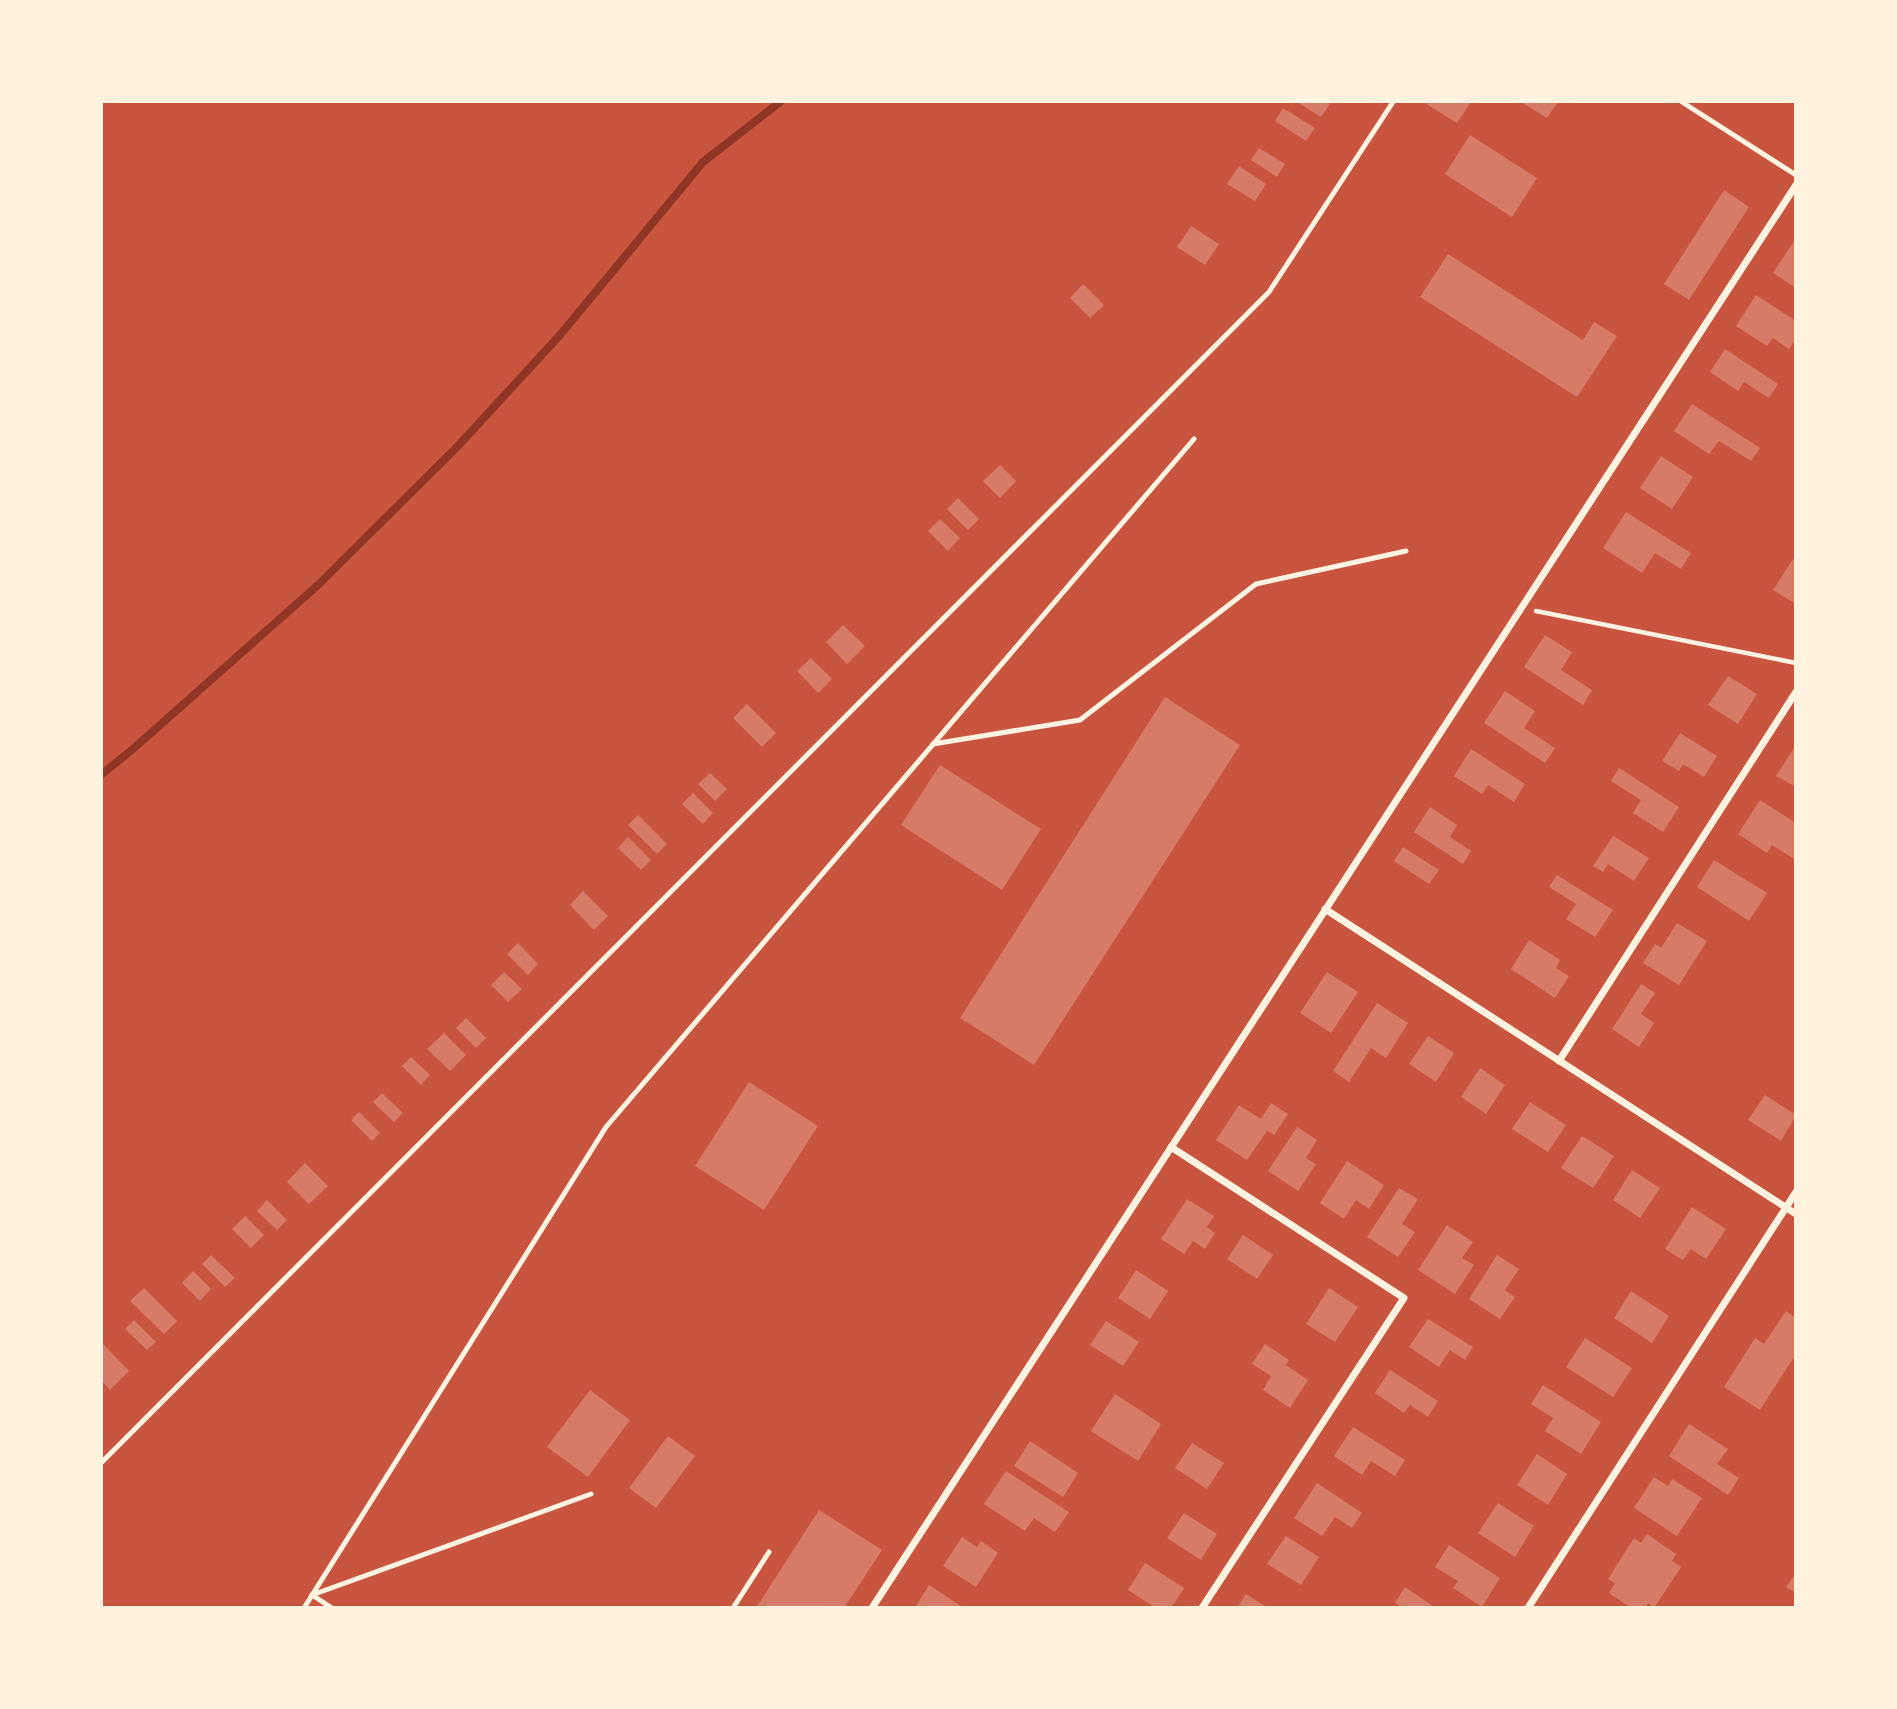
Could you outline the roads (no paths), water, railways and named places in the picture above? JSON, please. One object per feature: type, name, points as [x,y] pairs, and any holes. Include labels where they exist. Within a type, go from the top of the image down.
[{"type":"street","points":[[872,1608],[1796,185]]},
{"type":"street","points":[[1559,1061],[1796,692]]},
{"type":"street","points":[[1325,909],[1796,1214]]},
{"type":"street","points":[[1171,1147],[1404,1298],[1202,1608]]},
{"type":"street","points":[[1528,1608],[1796,1192]]},
{"type":"lane","points":[[102,1462],[1269,292],[1394,102]]},
{"type":"lane","points":[[1682,102],[1796,175]]},
{"type":"lane","points":[[304,1608],[606,1127],[1194,439]]},
{"type":"lane","points":[[933,744],[1080,720],[1256,584],[1406,551]]},
{"type":"lane","points":[[312,1595],[591,1494]]},
{"type":"lane","points":[[733,1608],[769,1552]]},
{"type":"lane","points":[[312,1595],[332,1608]]},
{"type":"waterway","points":[[102,774],[318,585],[458,446],[560,335],[703,162],[780,102]]}]
